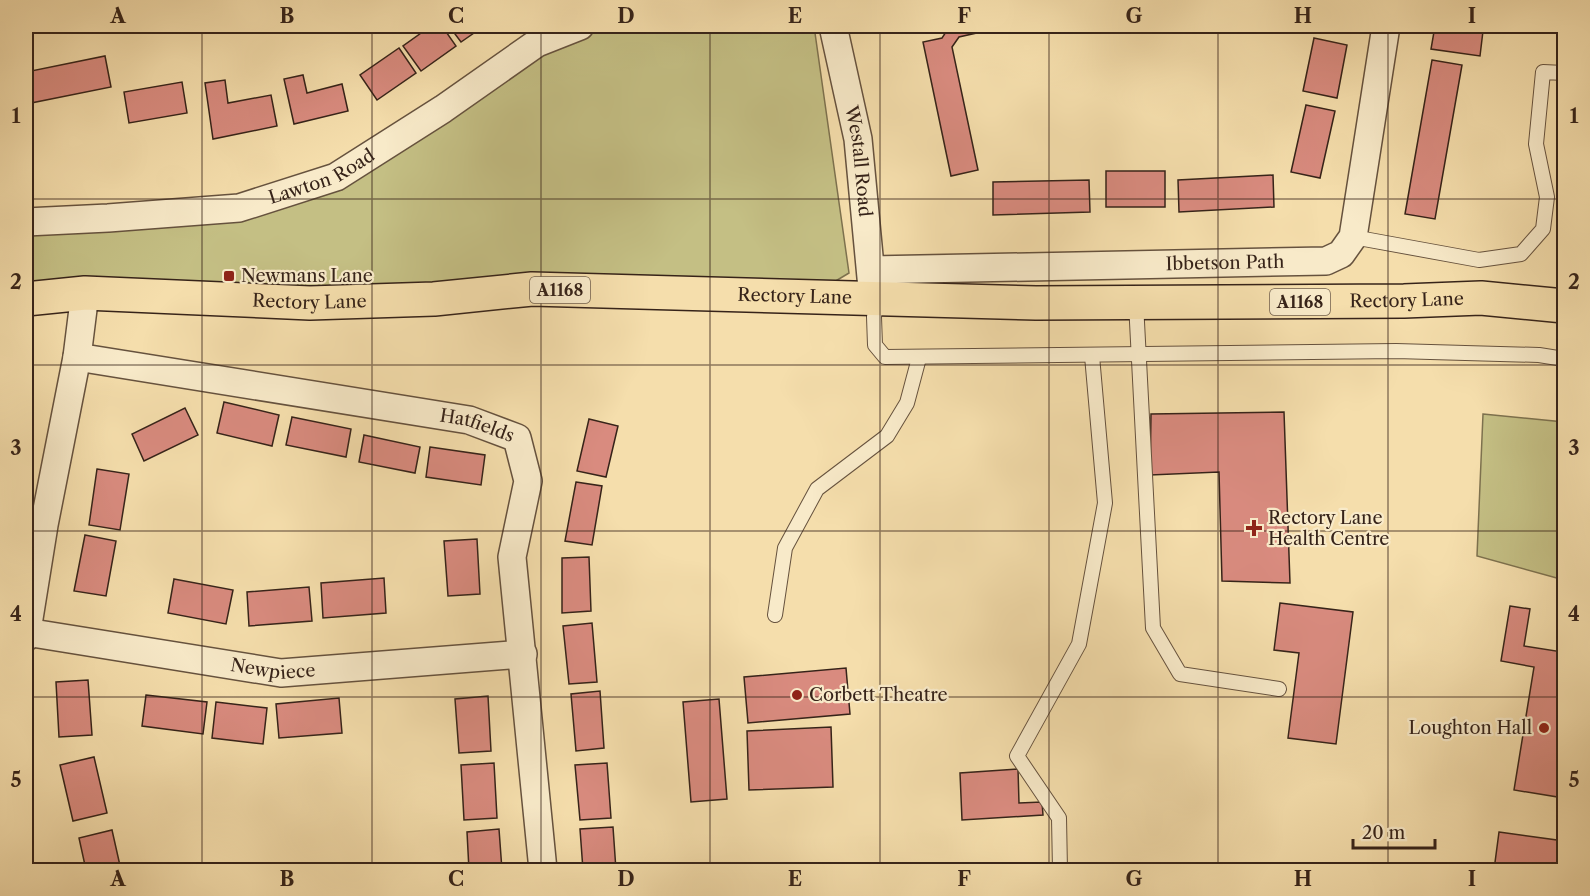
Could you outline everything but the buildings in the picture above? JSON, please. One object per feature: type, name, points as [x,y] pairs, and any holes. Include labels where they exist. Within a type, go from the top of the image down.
[{"type":"main road","name":"Rectory Lane","points":[[26,299],[86,293],[310,303],[434,299],[532,289],[874,289],[1036,303],[1404,302],[1481,298],[1564,306]]},
{"type":"street","name":"Lawton Road","points":[[26,222],[239,208],[336,177],[443,109],[537,43],[580,26]]},
{"type":"street","name":"Westall Road","points":[[833,26],[858,139],[874,289]]},
{"type":"street","points":[[1353,237],[1386,26]]},
{"type":"street","name":"Ibbetson Path","points":[[874,289],[1326,261],[1341,254],[1353,237]]},
{"type":"street","points":[[26,635],[44,525],[77,357],[86,293]]},
{"type":"street","name":"Hatfields","points":[[77,357],[469,420],[517,438],[528,481],[512,557],[543,870]]},
{"type":"street","name":"Newpiece","points":[[26,635],[282,674],[523,654]]},
{"type":"lane","points":[[1353,237],[1479,260],[1521,254],[1543,229],[1547,197],[1536,144],[1543,72],[1564,74]]},
{"type":"lane","points":[[874,289],[875,345],[885,357],[1396,351],[1539,355],[1564,359]]},
{"type":"lane","points":[[1136,303],[1153,628],[1180,674],[1279,689]]},
{"type":"lane","points":[[1060,870],[1059,818],[1017,756],[1079,644],[1105,503],[1092,356]]},
{"type":"lane","points":[[776,615],[784,548],[817,489],[887,436],[908,403],[919,358]]},
{"type":"shaded area","points":[[580,26],[814,26],[849,273],[819,291],[26,289],[26,222],[108,218],[336,177]]},
{"type":"shaded area","points":[[1483,414],[1564,422],[1564,580],[1477,556]]},
{"type":"place","name":"Newmans Lane","points":[[229,276]]},
{"type":"place","name":"Rectory Lane Health Centre","points":[[1254,528]]},
{"type":"place","name":"Corbett Theatre","points":[[797,695]]},
{"type":"place","name":"Loughton Hall","points":[[1544,728]]}]
